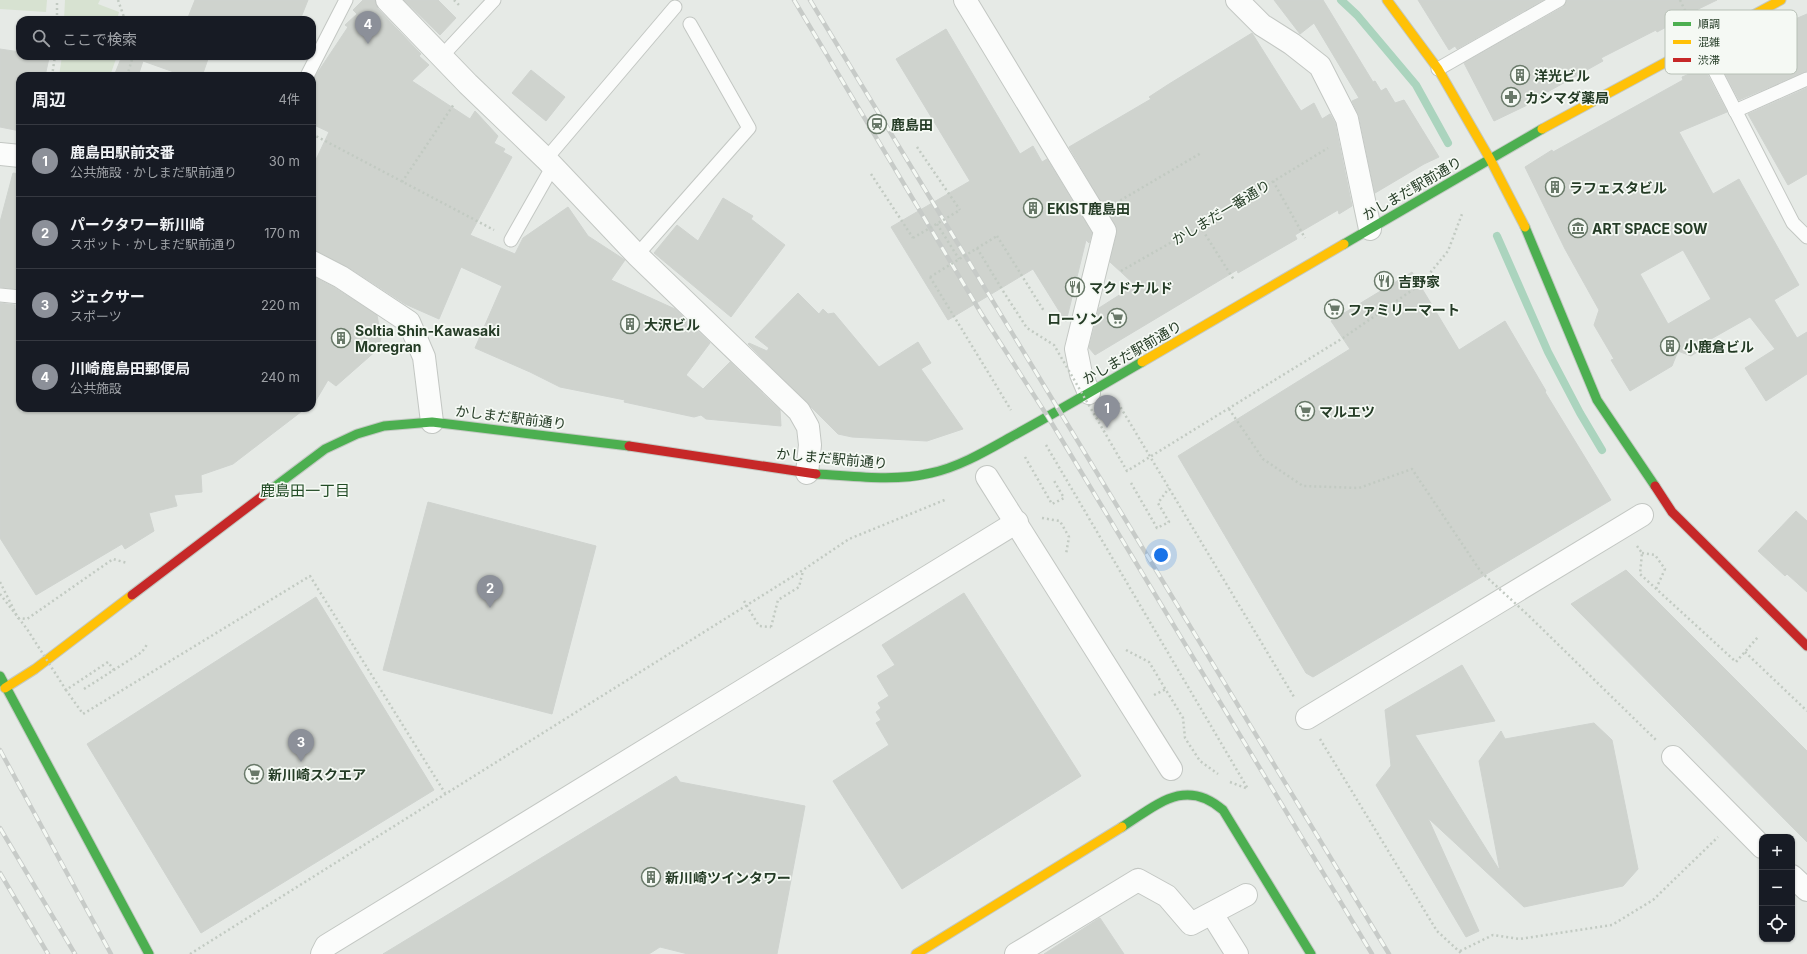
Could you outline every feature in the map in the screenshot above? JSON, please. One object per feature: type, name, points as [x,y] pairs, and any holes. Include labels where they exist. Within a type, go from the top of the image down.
[{"type":"street","points":[[387,0],[441,57],[549,163],[637,255],[799,411],[808,427],[810,445],[807,473]]},
{"type":"street","points":[[965,0],[1105,230],[1076,349],[1081,374],[1089,394]]},
{"type":"street","points":[[1237,0],[1262,25],[1292,44],[1320,66],[1347,119],[1370,229]]},
{"type":"street","points":[[1386,0],[1438,69],[1490,159],[1532,240],[1597,400],[1672,512],[1807,646]]},
{"type":"street","name":"かしまだ駅前通り","points":[[1762,10],[1781,0]]},
{"type":"street","name":"かしまだ駅前通り","points":[[5,688],[35,669],[325,449],[357,434],[384,426],[432,422],[659,450],[807,473],[879,478],[908,477],[932,473],[978,455],[1089,394],[1490,159],[1665,62]]},
{"type":"street","points":[[0,154],[16,156]]},
{"type":"street","points":[[316,264],[341,277],[409,322],[424,357],[432,422]]},
{"type":"street","points":[[987,477],[1017,522],[1171,769]]},
{"type":"street","points":[[1307,718],[1633,520]]},
{"type":"street","points":[[322,954],[326,946],[1017,522]]},
{"type":"street","points":[[0,676],[5,688],[149,954]]},
{"type":"street","points":[[1673,757],[1734,821],[1759,844]]},
{"type":"street","points":[[916,954],[1169,798],[1194,794],[1210,798],[1223,810],[1311,954]]},
{"type":"street","points":[[1795,879],[1807,890]]},
{"type":"street","points":[[1016,954],[1138,880],[1167,896],[1191,924],[1246,895]]},
{"type":"street","points":[[1212,914],[1237,954]]},
{"type":"lane","points":[[316,58],[346,0]]},
{"type":"lane","points":[[441,57],[494,0]]},
{"type":"lane","points":[[1438,69],[1559,0]]},
{"type":"lane","points":[[512,240],[549,163],[675,7]]},
{"type":"lane","points":[[637,255],[749,128],[690,24]]},
{"type":"lane","points":[[309,72],[315,60]]},
{"type":"lane","points":[[1716,74],[1794,223],[1807,237]]},
{"type":"lane","points":[[1735,111],[1807,78]]},
{"type":"lane","points":[[0,295],[16,297]]},
{"type":"path","points":[[57,0],[57,16]]},
{"type":"path","points":[[118,0],[124,16]]},
{"type":"path","points":[[53,72],[54,60]]},
{"type":"path","points":[[128,72],[132,60]]},
{"type":"path","points":[[402,182],[468,84]]},
{"type":"path","name":"かしまだ一番通り","points":[[1090,287],[1200,226],[1351,135]]},
{"type":"path","points":[[316,136],[512,240]]},
{"type":"path","points":[[872,174],[913,238],[937,224],[960,210],[917,147]]},
{"type":"path","points":[[1096,214],[1201,153]]},
{"type":"path","points":[[1273,181],[1306,240]]},
{"type":"path","points":[[977,248],[1027,328],[1054,345],[1127,471],[1343,338],[1421,284],[1448,250],[1462,214]]},
{"type":"path","points":[[937,224],[959,260]]},
{"type":"path","points":[[1200,226],[1235,282]]},
{"type":"path","points":[[1013,414],[930,277],[997,236],[1044,311]]},
{"type":"path","points":[[1115,398],[1437,931],[1461,953],[1493,935],[1519,940],[1612,925],[1653,900],[1734,821]]},
{"type":"path","points":[[1229,408],[1263,459],[1302,486],[1359,488],[1412,469],[1481,572],[1673,757]]},
{"type":"path","points":[[1043,439],[1248,789],[1223,779],[1200,761],[1185,738],[1183,718],[1149,662],[1124,649]]},
{"type":"path","points":[[1023,454],[1052,504],[1064,498],[1053,479]]},
{"type":"path","points":[[1130,483],[1157,528],[1169,522],[1158,503],[1169,488]]},
{"type":"path","points":[[190,954],[803,570],[849,539],[947,499]]},
{"type":"path","points":[[1039,518],[1060,521],[1069,537],[1065,559]]},
{"type":"path","points":[[1633,520],[1642,553],[1640,574],[1736,662],[1758,638]]},
{"type":"path","points":[[1642,553],[1655,555],[1665,569],[1656,589]]},
{"type":"path","points":[[0,582],[18,618],[27,619],[113,559],[128,563]]},
{"type":"path","points":[[744,601],[759,626],[771,627],[778,600],[798,587],[803,570]]},
{"type":"path","points":[[0,594],[27,629],[83,714],[310,576],[446,793]]},
{"type":"path","points":[[84,689],[142,652],[148,643]]},
{"type":"path","points":[[1745,652],[1807,711]]},
{"type":"path","points":[[66,690],[108,662],[114,670]]},
{"type":"green space","points":[[0,0],[47,0],[46,12],[0,9]]},
{"type":"green space","points":[[65,0],[100,0],[98,4],[119,12],[118,16],[64,16]]},
{"type":"green space","points":[[61,60],[116,60],[111,72],[60,72]]},
{"type":"building","points":[[195,0],[308,0],[302,16],[189,16]]},
{"type":"building","points":[[363,0],[375,0],[378,9],[421,54],[419,56],[429,65],[412,81],[470,119],[475,111],[498,136],[494,143],[505,149],[503,152],[512,157],[470,235],[515,254],[523,238],[568,207],[588,236],[625,260],[611,280],[675,309],[710,343],[686,375],[703,389],[730,362],[780,410],[781,426],[706,419],[701,415],[694,417],[624,402],[625,400],[560,387],[475,348],[502,286],[461,267],[439,319],[405,304],[348,267],[316,252],[316,160],[329,132],[316,126],[316,75],[348,27],[345,25],[357,14],[353,10]]},
{"type":"building","points":[[404,0],[438,0],[456,18],[440,35]]},
{"type":"building","points":[[1274,0],[1323,0],[1373,82],[1375,81],[1381,91],[1386,88],[1395,103],[1404,100],[1439,157],[1424,164],[1375,193],[1359,116],[1352,101],[1359,98],[1314,23],[1300,34]]},
{"type":"building","points":[[1418,0],[1543,0],[1457,49],[1455,46],[1449,50]]},
{"type":"building","points":[[1567,0],[1717,0],[1696,10],[1665,10],[1665,28],[1657,32],[1656,30],[1601,58],[1603,61],[1542,95],[1544,97],[1494,121],[1464,63],[1563,7]]},
{"type":"building","points":[[1807,14],[1807,71],[1739,100],[1725,74],[1797,74],[1797,18]]},
{"type":"building","points":[[946,29],[1020,154],[1033,146],[1042,162],[1047,159],[1092,233],[1089,243],[1086,240],[1066,322],[1033,269],[948,320],[891,227],[970,181],[896,59]]},
{"type":"building","points":[[1252,33],[1301,111],[1314,103],[1322,119],[1330,114],[1335,123],[1352,206],[1339,214],[1338,210],[1295,235],[1297,239],[1238,273],[1237,270],[1095,355],[1089,348],[1099,308],[1135,285],[1110,262],[1117,229],[1069,147],[1151,99],[1149,97]]},
{"type":"building","points":[[0,49],[16,51],[16,60],[49,60],[46,72],[16,72],[16,130],[0,127]]},
{"type":"building","points":[[120,60],[208,60],[203,72],[174,72],[143,61],[139,72],[116,72]]},
{"type":"building","points":[[531,70],[565,97],[546,121],[512,93]]},
{"type":"building","points":[[1689,74],[1707,74],[1727,112],[1679,132],[1713,194],[1739,179],[1799,285],[1774,300],[1797,338],[1807,332],[1807,374],[1766,401],[1745,368],[1775,349],[1750,317],[1711,339],[1713,342],[1691,356],[1678,351],[1672,366],[1630,391],[1611,360],[1614,359],[1594,325],[1599,310],[1565,249],[1525,167],[1552,150],[1553,152],[1683,80],[1682,77]],"holes":[[[1683,250],[1711,299],[1668,324],[1640,274]]]},
{"type":"building","points":[[1807,88],[1807,174],[1788,185],[1748,114]]},
{"type":"building","points":[[13,173],[16,173],[16,289],[0,287],[0,222]]},
{"type":"building","points":[[723,198],[753,216],[751,219],[785,245],[731,317],[654,253],[677,225],[698,241]]},
{"type":"building","points":[[1412,272],[1459,350],[1505,321],[1546,391],[1545,392],[1611,500],[1313,677],[1306,673],[1178,456],[1350,349],[1331,321]]},
{"type":"building","points":[[316,278],[335,288],[377,315],[381,338],[378,349],[336,386],[328,380],[316,400]]},
{"type":"building","points":[[798,293],[819,314],[823,309],[828,314],[834,313],[879,367],[918,342],[931,363],[921,369],[963,429],[927,441],[852,437],[838,434],[748,344],[749,343],[767,351],[769,348],[755,337]]},
{"type":"building","points":[[0,303],[15,305],[16,309],[16,412],[301,412],[233,464],[201,475],[202,492],[174,495],[177,506],[149,513],[154,531],[125,549],[122,544],[36,595],[0,538]]},
{"type":"building","points":[[428,502],[596,546],[552,714],[383,670]]},
{"type":"building","points":[[1796,511],[1807,521],[1807,592],[1787,574],[1785,576],[1758,551]]},
{"type":"building","points":[[1626,570],[1807,751],[1807,842],[1571,604]]},
{"type":"building","points":[[964,593],[1081,776],[902,889],[833,781],[889,745],[876,723],[881,720],[876,712],[881,708],[878,703],[889,696],[877,676],[895,665],[882,645]]},
{"type":"building","points":[[316,597],[434,790],[201,933],[87,744]]},
{"type":"building","points":[[1462,665],[1495,721],[1415,735],[1500,871],[1479,761],[1501,731],[1505,739],[1594,723],[1612,740],[1638,869],[1623,886],[1524,907],[1428,818],[1479,931],[1466,937],[1376,785],[1391,766],[1385,710]]},
{"type":"building","name":"新川崎ツインタワー","points":[[676,776],[680,782],[805,806],[777,954],[688,954],[660,947],[649,954],[383,954]]},
{"type":"building","points":[[1100,918],[1124,954],[1044,954],[1098,919]]},
{"type":"waterway","points":[[1341,0],[1357,15],[1416,85],[1448,143]]},
{"type":"waterway","points":[[1497,236],[1548,352],[1580,413],[1602,450]]},
{"type":"railway","points":[[794,0],[981,313],[1048,417],[1372,954]]},
{"type":"railway","points":[[810,0],[1389,954]]},
{"type":"railway","points":[[0,750],[111,954]]},
{"type":"railway","points":[[0,828],[75,954]]},
{"type":"railway","points":[[0,873],[48,954]]},
{"type":"traffic: fast","points":[[1344,244],[1542,129]]},
{"type":"traffic: fast","points":[[1525,227],[1597,400],[1655,486]]},
{"type":"traffic: fast","points":[[816,474],[888,478],[917,476],[952,467],[992,448],[1142,362]]},
{"type":"traffic: fast","points":[[269,491],[325,449],[357,434],[384,426],[432,422],[629,446]]},
{"type":"traffic: fast","points":[[0,676],[149,954]]},
{"type":"traffic: fast","points":[[1122,827],[1147,810],[1171,798],[1184,795],[1196,796],[1209,800],[1223,810],[1311,954]]},
{"type":"traffic: slow","points":[[1387,0],[1438,69],[1490,159],[1525,227]]},
{"type":"traffic: slow","points":[[1762,10],[1781,0]]},
{"type":"traffic: slow","points":[[1542,129],[1665,63]]},
{"type":"traffic: slow","points":[[1142,362],[1344,244]]},
{"type":"traffic: slow","points":[[5,688],[35,669],[132,595]]},
{"type":"traffic: slow","points":[[916,954],[1122,827]]},
{"type":"traffic: jam","points":[[629,446],[816,474]]},
{"type":"traffic: jam","points":[[1655,486],[1672,512],[1807,646]]},
{"type":"traffic: jam","points":[[132,595],[269,491]]},
{"type":"place","name":"川崎鹿島田郵便局","points":[[368,44]]},
{"type":"place","name":"洋光ビル","points":[[1520,75]]},
{"type":"place","name":"カシマダ薬局","points":[[1511,97]]},
{"type":"place","name":"鹿島田","points":[[877,124]]},
{"type":"place","name":"ラフェスタビル","points":[[1555,187]]},
{"type":"place","name":"EKIST鹿島田","points":[[1033,208]]},
{"type":"place","name":"ART SPACE SOW","points":[[1578,228]]},
{"type":"place","name":"吉野家","points":[[1384,281]]},
{"type":"place","name":"マクドナルド","points":[[1075,287]]},
{"type":"place","name":"ファミリーマート","points":[[1334,309]]},
{"type":"place","name":"ローソン","points":[[1117,318]]},
{"type":"place","name":"大沢ビル","points":[[630,324]]},
{"type":"place","name":"Soltia Shin-Kawasaki Moregran","points":[[341,338]]},
{"type":"place","name":"小鹿倉ビル","points":[[1670,346]]},
{"type":"place","name":"マルエツ","points":[[1305,411]]},
{"type":"place","name":"鹿島田駅前交番","points":[[1107,428]]},
{"type":"place","name":"パークタワー新川崎","points":[[490,608]]},
{"type":"place","name":"ジェクサー","points":[[301,762]]},
{"type":"place","name":"新川崎スクエア","points":[[254,774]]},
{"type":"place","name":"新川崎ツインタワー","points":[[651,877]]},
{"type":"district","name":"鹿島田一丁目","points":[[305,490]]}]
